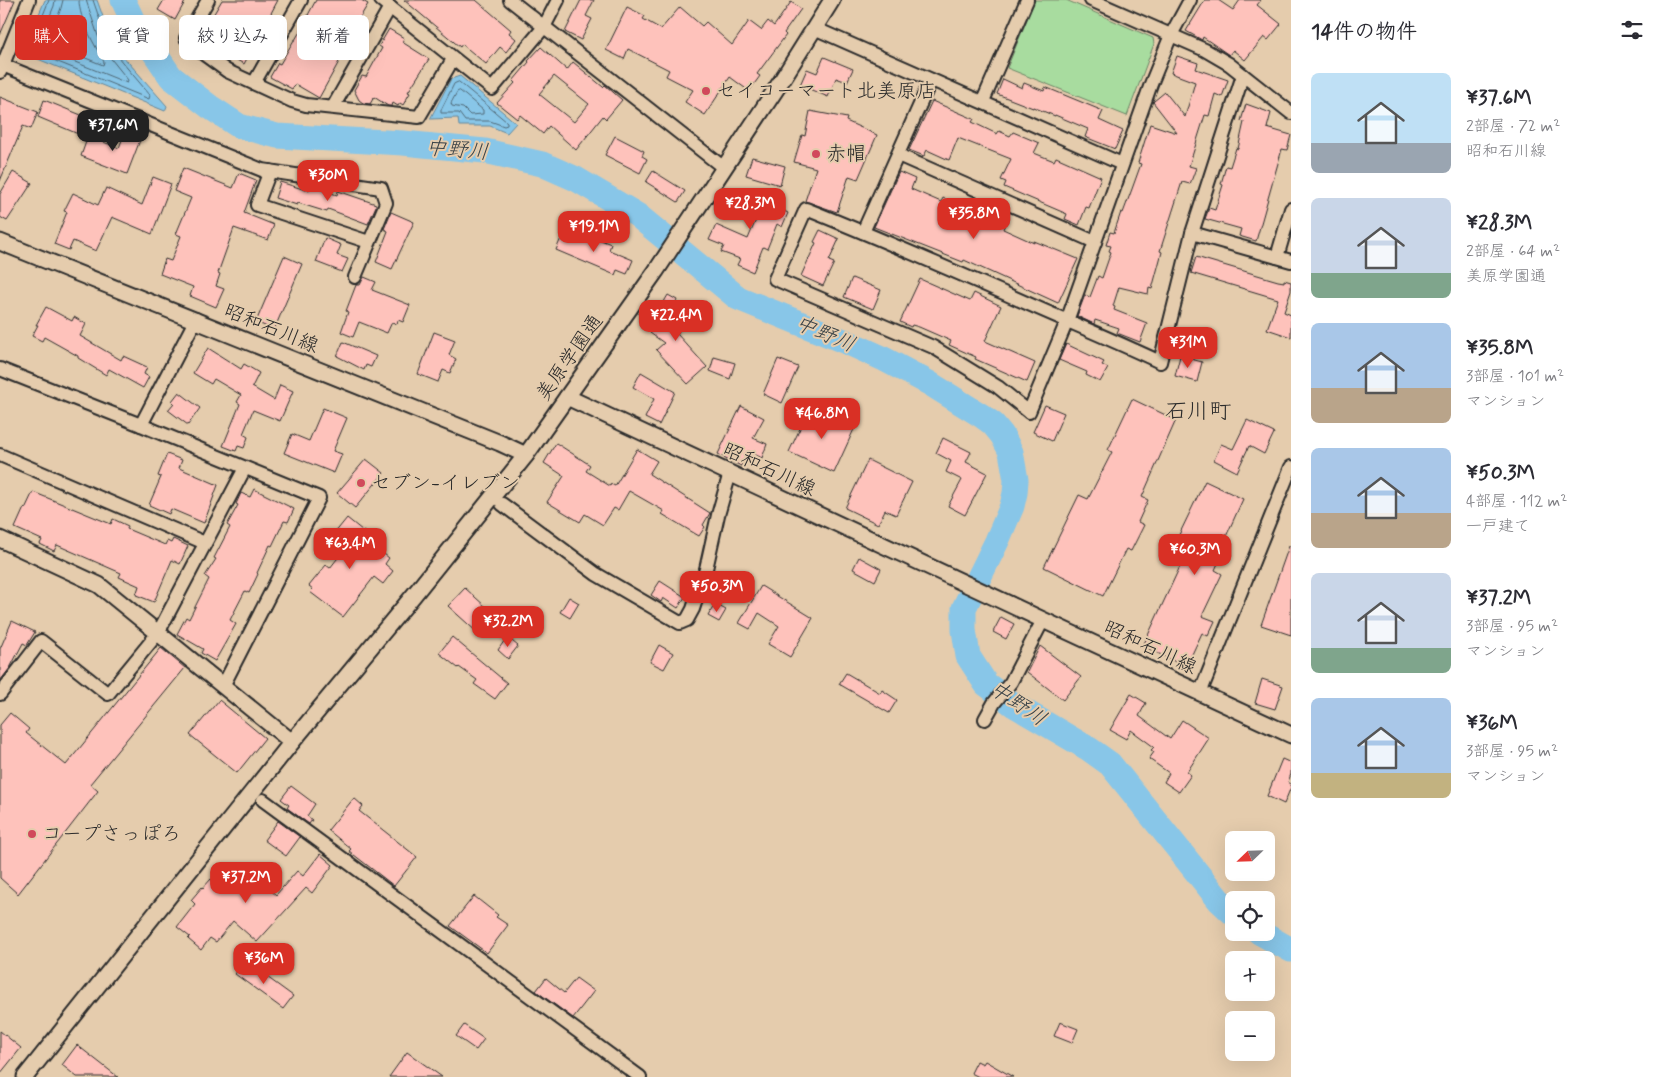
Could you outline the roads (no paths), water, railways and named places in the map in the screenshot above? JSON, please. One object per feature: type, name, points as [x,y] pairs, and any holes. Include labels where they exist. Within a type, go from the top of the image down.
[{"type":"street","points":[[29,0],[1,67],[262,170],[381,188],[386,203],[355,277]]},
{"type":"street","points":[[208,0],[186,38],[205,55],[227,70],[292,101],[306,105],[419,117],[452,59]]},
{"type":"street","points":[[254,83],[301,0]]},
{"type":"street","points":[[510,0],[724,168],[832,0]]},
{"type":"street","points":[[333,107],[385,4],[492,89],[544,27],[558,0]]},
{"type":"street","points":[[983,101],[1027,0]]},
{"type":"street","points":[[1091,0],[1205,50],[1229,64],[1291,113]]},
{"type":"street","points":[[1190,0],[1171,35],[1151,84],[1068,321],[1029,412],[998,387],[933,347],[775,279],[806,209],[864,232],[1068,321],[1160,362],[1192,233],[1242,75]]},
{"type":"street","points":[[814,28],[1122,164]]},
{"type":"street","points":[[864,232],[931,80]]},
{"type":"street","points":[[898,155],[1095,242]]},
{"type":"street","name":"美原学園通","points":[[25,1077],[292,742],[413,596],[526,455],[724,168]]},
{"type":"street","points":[[270,172],[257,205],[369,242]]},
{"type":"street","points":[[1276,257],[1291,209]]},
{"type":"street","points":[[1192,233],[1291,261]]},
{"type":"street","name":"昭和石川線","points":[[0,242],[196,319],[526,455]]},
{"type":"street","points":[[141,425],[196,319]]},
{"type":"street","points":[[0,369],[319,498],[223,686]]},
{"type":"street","name":"昭和石川線","points":[[567,397],[1291,735]]},
{"type":"street","points":[[0,455],[205,543]]},
{"type":"street","points":[[1203,686],[1291,467]]},
{"type":"street","points":[[0,694],[41,641],[108,694],[158,633],[245,468]]},
{"type":"street","points":[[502,504],[596,574],[680,623],[687,620],[693,609],[706,569],[718,514],[730,473]]},
{"type":"street","points":[[0,538],[99,585],[292,742]]},
{"type":"street","points":[[984,719],[1011,682],[1043,620]]},
{"type":"street","points":[[262,800],[640,1077]]},
{"type":"water","points":[[45,0],[97,0],[102,15],[97,15],[97,60],[126,60],[167,106],[165,111],[40,60],[87,60],[87,15],[39,15]]},
{"type":"water","points":[[460,76],[516,123],[507,133],[490,126],[459,126],[458,118],[430,119],[451,79]]},
{"type":"waterway","name":"中野川","points":[[123,0],[133,21],[171,77],[210,107],[239,126],[277,136],[403,143],[485,151],[542,164],[576,179],[637,215],[738,298],[882,358],[929,383],[993,424],[1002,435],[1011,452],[1016,480],[1015,493],[1012,506],[997,541],[964,608],[964,630],[968,656],[986,684],[1014,705],[1089,749],[1110,764],[1225,906]]},
{"type":"waterway","name":"中野川","points":[[1275,941],[1291,950]]},
{"type":"place","name":"セイコーマート北美原店","points":[[706,91]]},
{"type":"place","name":"赤帽","points":[[816,154]]},
{"type":"place","name":"セブン-イレブン","points":[[361,483]]},
{"type":"place","name":"コープさっぽろ","points":[[32,834]]},
{"type":"district","name":"石川町","points":[[1198,412]]}]
